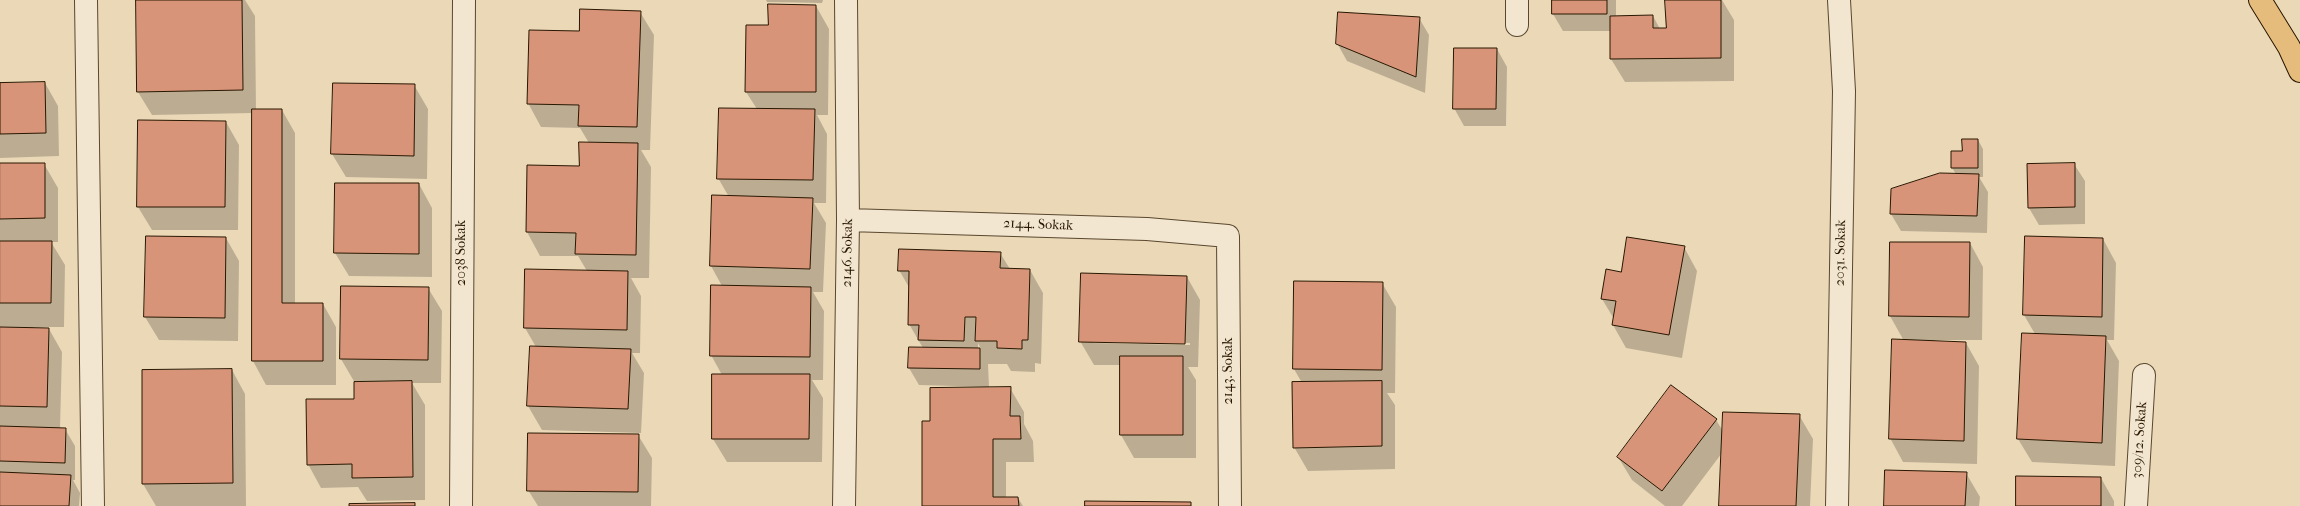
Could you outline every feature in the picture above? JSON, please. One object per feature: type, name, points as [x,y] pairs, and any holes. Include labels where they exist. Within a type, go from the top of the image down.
[{"type":"highway","points":[[2260,0],[2289,47],[2300,71]]},
{"type":"street","points":[[86,0],[93,506]]},
{"type":"street","name":"2038 Sokak","points":[[460,506],[464,0]]},
{"type":"street","name":"2146. Sokak","points":[[844,506],[848,220],[846,0]]},
{"type":"street","points":[[1517,0],[1517,25]]},
{"type":"street","name":"2031. Sokak","points":[[1838,506],[1844,91],[1839,0]]},
{"type":"street","name":"2144. Sokak","points":[[848,220],[1147,229],[1228,236]]},
{"type":"street","name":"2143. Sokak","points":[[1228,236],[1230,506]]},
{"type":"street","name":"309/12. Sokak","points":[[2136,506],[2144,375]]},
{"type":"building","points":[[136,0],[242,0],[243,90],[137,92]]},
{"type":"building","points":[[1552,0],[1607,0],[1607,14],[1552,14]]},
{"type":"building","points":[[1665,0],[1721,0],[1721,58],[1610,59],[1610,16],[1653,15],[1653,28],[1666,28]]},
{"type":"building","points":[[768,4],[816,5],[816,92],[745,92],[746,25],[768,25]]},
{"type":"building","points":[[580,9],[641,11],[637,127],[578,126],[579,105],[527,104],[529,30],[579,31]]},
{"type":"building","points":[[1338,12],[1420,17],[1416,77],[1336,44]]},
{"type":"building","points":[[1454,48],[1497,48],[1496,109],[1453,109]]},
{"type":"building","points":[[45,82],[46,133],[0,134],[0,83]]},
{"type":"building","points":[[333,83],[415,84],[414,156],[331,154]]},
{"type":"building","points":[[719,108],[815,109],[813,180],[717,179]]},
{"type":"building","points":[[252,109],[282,109],[282,303],[323,303],[323,361],[252,361]]},
{"type":"building","points":[[138,120],[226,121],[225,207],[137,207]]},
{"type":"building","points":[[1962,139],[1978,139],[1978,168],[1951,168],[1951,151],[1962,151]]},
{"type":"building","points":[[579,142],[638,143],[636,255],[575,254],[576,233],[526,232],[527,165],[579,166]]},
{"type":"building","points":[[0,163],[45,163],[45,218],[0,219]]},
{"type":"building","points":[[2075,163],[2075,207],[2028,208],[2027,164]]},
{"type":"building","points":[[1940,173],[1979,174],[1977,216],[1890,214],[1891,189]]},
{"type":"building","points":[[335,183],[419,183],[419,254],[334,253]]},
{"type":"building","points":[[712,195],[813,198],[810,269],[710,266]]},
{"type":"building","points":[[146,236],[226,237],[225,318],[144,317]]},
{"type":"building","points":[[2025,236],[2103,238],[2102,317],[2023,315]]},
{"type":"building","points":[[1627,237],[1685,246],[1669,335],[1612,325],[1616,301],[1601,299],[1606,269],[1621,272]]},
{"type":"building","points":[[0,241],[52,241],[51,303],[0,303]]},
{"type":"building","points":[[1890,242],[1970,242],[1969,317],[1889,316]]},
{"type":"building","points":[[899,249],[1001,252],[1000,268],[1030,269],[1028,340],[1022,340],[1022,349],[997,348],[997,341],[975,341],[976,317],[965,317],[964,341],[918,340],[919,325],[908,325],[909,271],[898,271]]},
{"type":"building","points":[[525,269],[628,271],[627,330],[524,328]]},
{"type":"building","points":[[1081,273],[1187,276],[1185,344],[1079,342]]},
{"type":"building","points":[[1294,281],[1383,282],[1382,370],[1293,369]]},
{"type":"building","points":[[711,285],[811,287],[810,357],[710,356]]},
{"type":"building","points":[[341,286],[429,287],[428,360],[340,359]]},
{"type":"building","points":[[0,327],[49,328],[47,407],[0,406]]},
{"type":"building","points":[[2022,333],[2106,336],[2102,443],[2017,439]]},
{"type":"building","points":[[1892,339],[1966,342],[1964,441],[1889,439]]},
{"type":"building","points":[[530,346],[631,349],[628,409],[527,406]]},
{"type":"building","points":[[909,347],[980,348],[980,369],[908,368]]},
{"type":"building","points":[[1120,356],[1183,356],[1183,435],[1120,435]]},
{"type":"building","points":[[232,369],[233,483],[142,484],[142,370]]},
{"type":"building","points":[[712,374],[810,374],[809,439],[712,439]]},
{"type":"building","points":[[412,381],[413,477],[352,478],[352,464],[307,465],[306,399],[354,399],[354,382]]},
{"type":"building","points":[[1382,381],[1382,446],[1293,448],[1292,382]]},
{"type":"building","points":[[1671,385],[1717,419],[1662,491],[1617,457]]},
{"type":"building","points":[[1011,387],[1010,416],[1020,416],[1021,439],[993,439],[993,497],[1018,497],[1019,506],[922,506],[922,421],[930,421],[930,388]]},
{"type":"building","points":[[1723,412],[1800,414],[1796,506],[1719,506]]},
{"type":"building","points":[[0,426],[66,428],[65,463],[0,461]]},
{"type":"building","points":[[528,433],[639,434],[638,492],[527,491]]},
{"type":"building","points":[[1885,470],[1967,472],[1965,506],[1884,506]]},
{"type":"building","points":[[0,472],[71,475],[69,506],[0,506]]},
{"type":"building","points":[[2016,476],[2101,477],[2101,506],[2016,506]]},
{"type":"building","points":[[1085,501],[1191,502],[1191,506],[1085,506]]},
{"type":"building","points":[[415,503],[415,506],[349,506],[349,504]]}]
